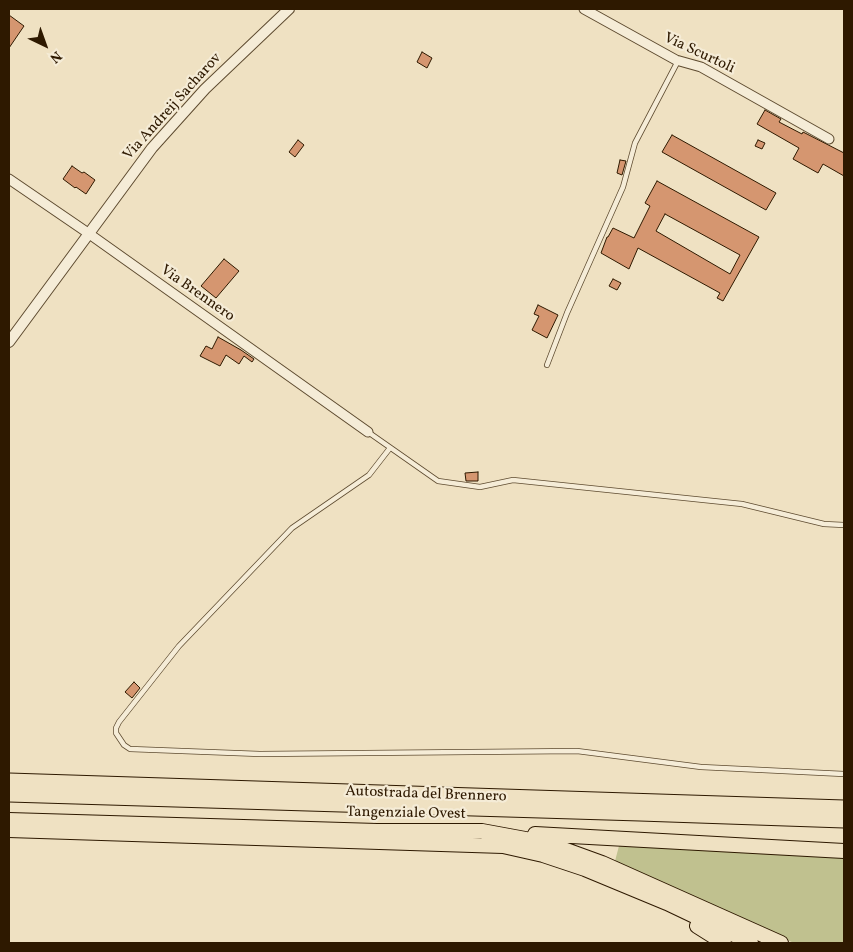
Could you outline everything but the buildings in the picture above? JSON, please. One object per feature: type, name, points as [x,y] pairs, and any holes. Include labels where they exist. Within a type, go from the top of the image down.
[{"type":"highway","name":"Autostrada del Brennero","points":[[9,781],[844,808]]},
{"type":"highway","name":"Autostrada del Brennero","points":[[9,794],[844,820]]},
{"type":"highway","name":"Tangenziale Ovest","points":[[9,820],[377,831],[482,831],[547,843],[602,863],[781,943]]},
{"type":"highway","name":"Tangenziale Ovest","points":[[9,830],[503,846],[543,855],[586,869],[667,903],[751,943]]},
{"type":"highway","points":[[482,831],[844,851]]},
{"type":"highway","points":[[667,903],[682,916],[724,943]]},
{"type":"street","name":"Via Andreij Sacharov","points":[[9,342],[152,148],[205,89],[289,9]]},
{"type":"street","name":"Via Scurtoli","points":[[584,9],[678,61],[701,67],[829,139]]},
{"type":"street","name":"Via Brennero","points":[[9,179],[368,432]]},
{"type":"lane","points":[[547,365],[567,313],[623,187],[635,143],[678,61]]},
{"type":"lane","points":[[368,432],[438,482],[480,487],[513,480],[742,504],[824,524],[844,525]]},
{"type":"lane","points":[[390,448],[370,475],[292,528],[179,646],[119,722],[116,733],[124,745],[130,749],[260,754],[577,751],[701,767],[844,774]]},
{"type":"green space","points":[[619,846],[844,857],[844,943],[794,943],[615,861]]}]
